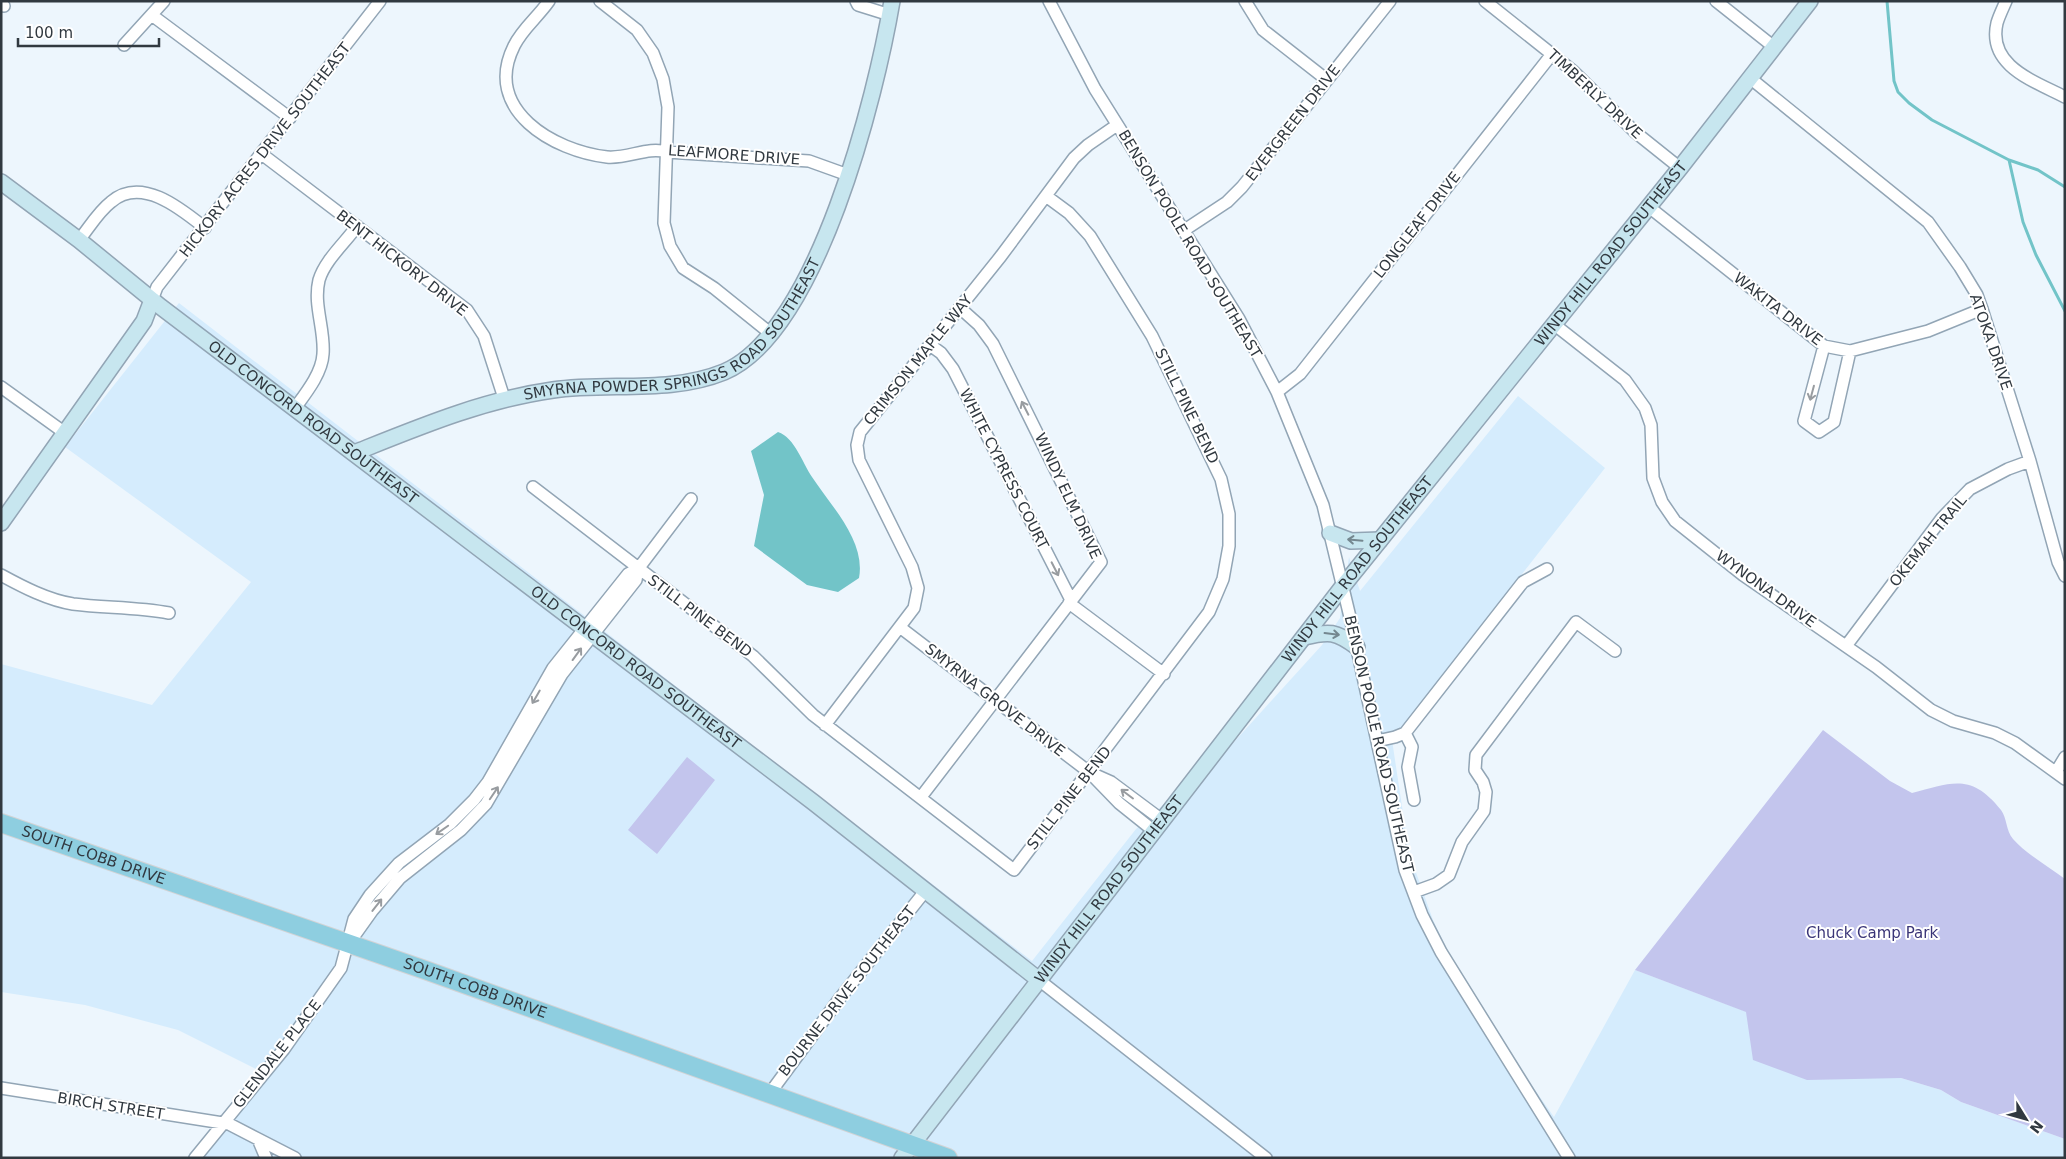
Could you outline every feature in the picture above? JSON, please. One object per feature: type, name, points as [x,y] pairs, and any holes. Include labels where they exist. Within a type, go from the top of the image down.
[{"type":"main road","name":"SOUTH COBB DRIVE","points":[[1,823],[770,1093],[907,1153],[948,1158]]},
{"type":"street","points":[[124,45],[153,16],[164,1]]},
{"type":"street","name":"HICKORY ACRES DRIVE SOUTHEAST","points":[[152,300],[158,287],[263,155],[380,1]]},
{"type":"street","name":"LEAFMORE DRIVE","points":[[549,1],[521,34],[509,59],[508,88],[513,105],[522,117],[542,135],[582,152],[609,157],[624,157],[656,149],[667,152],[809,161],[848,175]]},
{"type":"street","points":[[600,1],[637,30],[656,59],[666,93],[667,152],[664,223],[670,246],[683,268],[714,288],[770,333]]},
{"type":"street","name":"BENSON POOLE ROAD SOUTHEAST","points":[[1049,1],[1095,89],[1239,319],[1277,392],[1309,468],[1330,533],[1357,647],[1405,870],[1441,952],[1569,1158]]},
{"type":"street","points":[[1245,1],[1263,30],[1327,80]]},
{"type":"street","name":"EVERGREEN DRIVE","points":[[1183,231],[1227,202],[1242,188],[1390,1]]},
{"type":"street","name":"TIMBERLY DRIVE","points":[[1485,1],[1583,80],[1635,132],[1680,168]]},
{"type":"street","points":[[1716,1],[1774,47]]},
{"type":"street","name":"WINDY HILL ROAD SOUTHEAST","points":[[907,1153],[1343,586],[1555,325],[1810,1]]},
{"type":"street","points":[[2006,1],[1997,24],[1997,47],[2005,62],[2020,74],[2065,96]]},
{"type":"street","points":[[857,3],[891,8]]},
{"type":"street","name":"SMYRNA POWDER SPRINGS ROAD SOUTHEAST","points":[[354,453],[444,418],[504,398],[573,388],[654,386],[696,380],[725,371],[738,364],[770,333],[787,312],[803,287],[848,175],[869,111],[891,8]]},
{"type":"street","points":[[153,16],[290,118]]},
{"type":"street","name":"LONGLEAF DRIVE","points":[[1277,392],[1300,374],[1552,54]]},
{"type":"street","name":"ATOKA DRIVE","points":[[1750,78],[1928,222],[1960,267],[1977,295],[1982,308],[2030,461],[2058,562],[2065,576]]},
{"type":"street","name":"CRIMSON MAPLE WAY","points":[[826,724],[901,628],[916,602],[917,582],[912,567],[862,467],[857,445],[864,425],[960,308],[1080,152],[1117,126]]},
{"type":"street","name":"BENT HICKORY DRIVE","points":[[263,155],[467,310],[484,336],[504,398]]},
{"type":"street","name":"OLD CONCORD ROAD SOUTHEAST","points":[[1,182],[79,240],[152,300],[926,890],[1266,1158]]},
{"type":"street","points":[[79,240],[111,202],[134,190],[145,192],[178,207],[205,228]]},
{"type":"street","name":"STILL PINE BEND","points":[[533,487],[753,656],[826,724],[1014,870],[1209,612],[1220,587],[1227,562],[1229,539],[1229,514],[1224,488],[1211,455],[1152,336],[1090,236],[1069,213],[1046,196]]},
{"type":"street","name":"WAKITA DRIVE","points":[[1649,207],[1824,346],[1850,351],[1928,331],[1982,308]]},
{"type":"street","points":[[294,408],[315,376],[324,354],[318,314],[320,279],[324,267],[357,226]]},
{"type":"street","points":[[1,523],[144,321],[152,300]]},
{"type":"street","name":"WINDY ELM DRIVE","points":[[921,797],[1101,562],[993,344],[979,325],[960,308]]},
{"type":"street","name":"WYNONA DRIVE","points":[[1555,325],[1626,380],[1645,408],[1651,425],[1653,478],[1662,502],[1675,521],[1743,575],[1846,646],[1932,710],[2015,743],[2060,776]]},
{"type":"street","name":"WHITE CYPRESS COURT","points":[[930,345],[941,353],[953,369],[1070,601]]},
{"type":"street","points":[[1824,346],[1804,421],[1819,432],[1834,422],[1850,351]]},
{"type":"street","points":[[1,387],[65,433]]},
{"type":"street","name":"OKEMAH TRAIL","points":[[1846,646],[1942,518],[1970,489],[2030,461]]},
{"type":"street","name":"GLENDALE PLACE","points":[[195,1158],[284,1049],[324,994],[341,968],[349,944],[393,885],[414,866],[461,830],[486,804],[588,632],[615,599],[628,574],[638,569],[691,499]]},
{"type":"street","points":[[1330,533],[1351,542],[1380,540]]},
{"type":"street","points":[[1377,741],[1405,733],[1523,582],[1547,570]]},
{"type":"street","points":[[1,575],[50,598],[72,604],[134,607],[169,613]]},
{"type":"street","points":[[1070,601],[1164,674]]},
{"type":"street","points":[[1414,892],[1436,884],[1452,871],[1462,842],[1485,807],[1484,786],[1475,770],[1476,755],[1576,622],[1615,651]]},
{"type":"street","name":"SMYRNA GROVE DRIVE","points":[[901,628],[1089,772],[1111,782],[1158,825]]},
{"type":"street","points":[[1304,637],[1332,632],[1343,636],[1357,647]]},
{"type":"street","points":[[1405,733],[1412,747],[1408,767],[1414,800]]},
{"type":"street","points":[[2060,776],[2065,757]]},
{"type":"street","name":"BOURNE DRIVE SOUTHEAST","points":[[770,1093],[840,998],[926,890]]},
{"type":"street","name":"BIRCH STREET","points":[[1,1088],[230,1124],[295,1158]]},
{"type":"street","points":[[258,1139],[266,1158]]},
{"type":"shaded area","points":[[179,303],[1032,961],[1136,829],[1234,742],[1322,645],[1340,618],[1349,557],[1360,591],[1518,396],[1605,468],[1392,740],[1409,853],[1433,920],[1470,998],[1554,1117],[1635,970],[1747,1012],[1901,1078],[1941,1090],[1961,1102],[2065,1139],[2065,1158],[194,1158],[264,1073],[178,1030],[85,1005],[1,992],[1,664],[152,705],[251,582],[65,447]]},
{"type":"shaded area","points":[[778,432],[789,439],[794,445],[812,477],[852,537],[860,564],[859,578],[838,592],[807,585],[754,546],[764,495],[751,451]]},
{"type":"green space","name":"Chuck Camp Park","points":[[1823,730],[1890,781],[1912,793],[1949,784],[1970,785],[1980,790],[2001,810],[2013,839],[2031,855],[2065,879],[2065,1139],[1961,1102],[1941,1090],[1901,1078],[1807,1080],[1753,1060],[1746,1012],[1635,970]]},
{"type":"green space","points":[[687,757],[715,780],[657,854],[628,830]]},
{"type":"waterway","points":[[1887,1],[1894,81],[1898,92],[1932,120],[2009,160],[2038,170],[2065,187]]},
{"type":"waterway","points":[[2009,160],[2023,222],[2036,255],[2065,311]]}]
